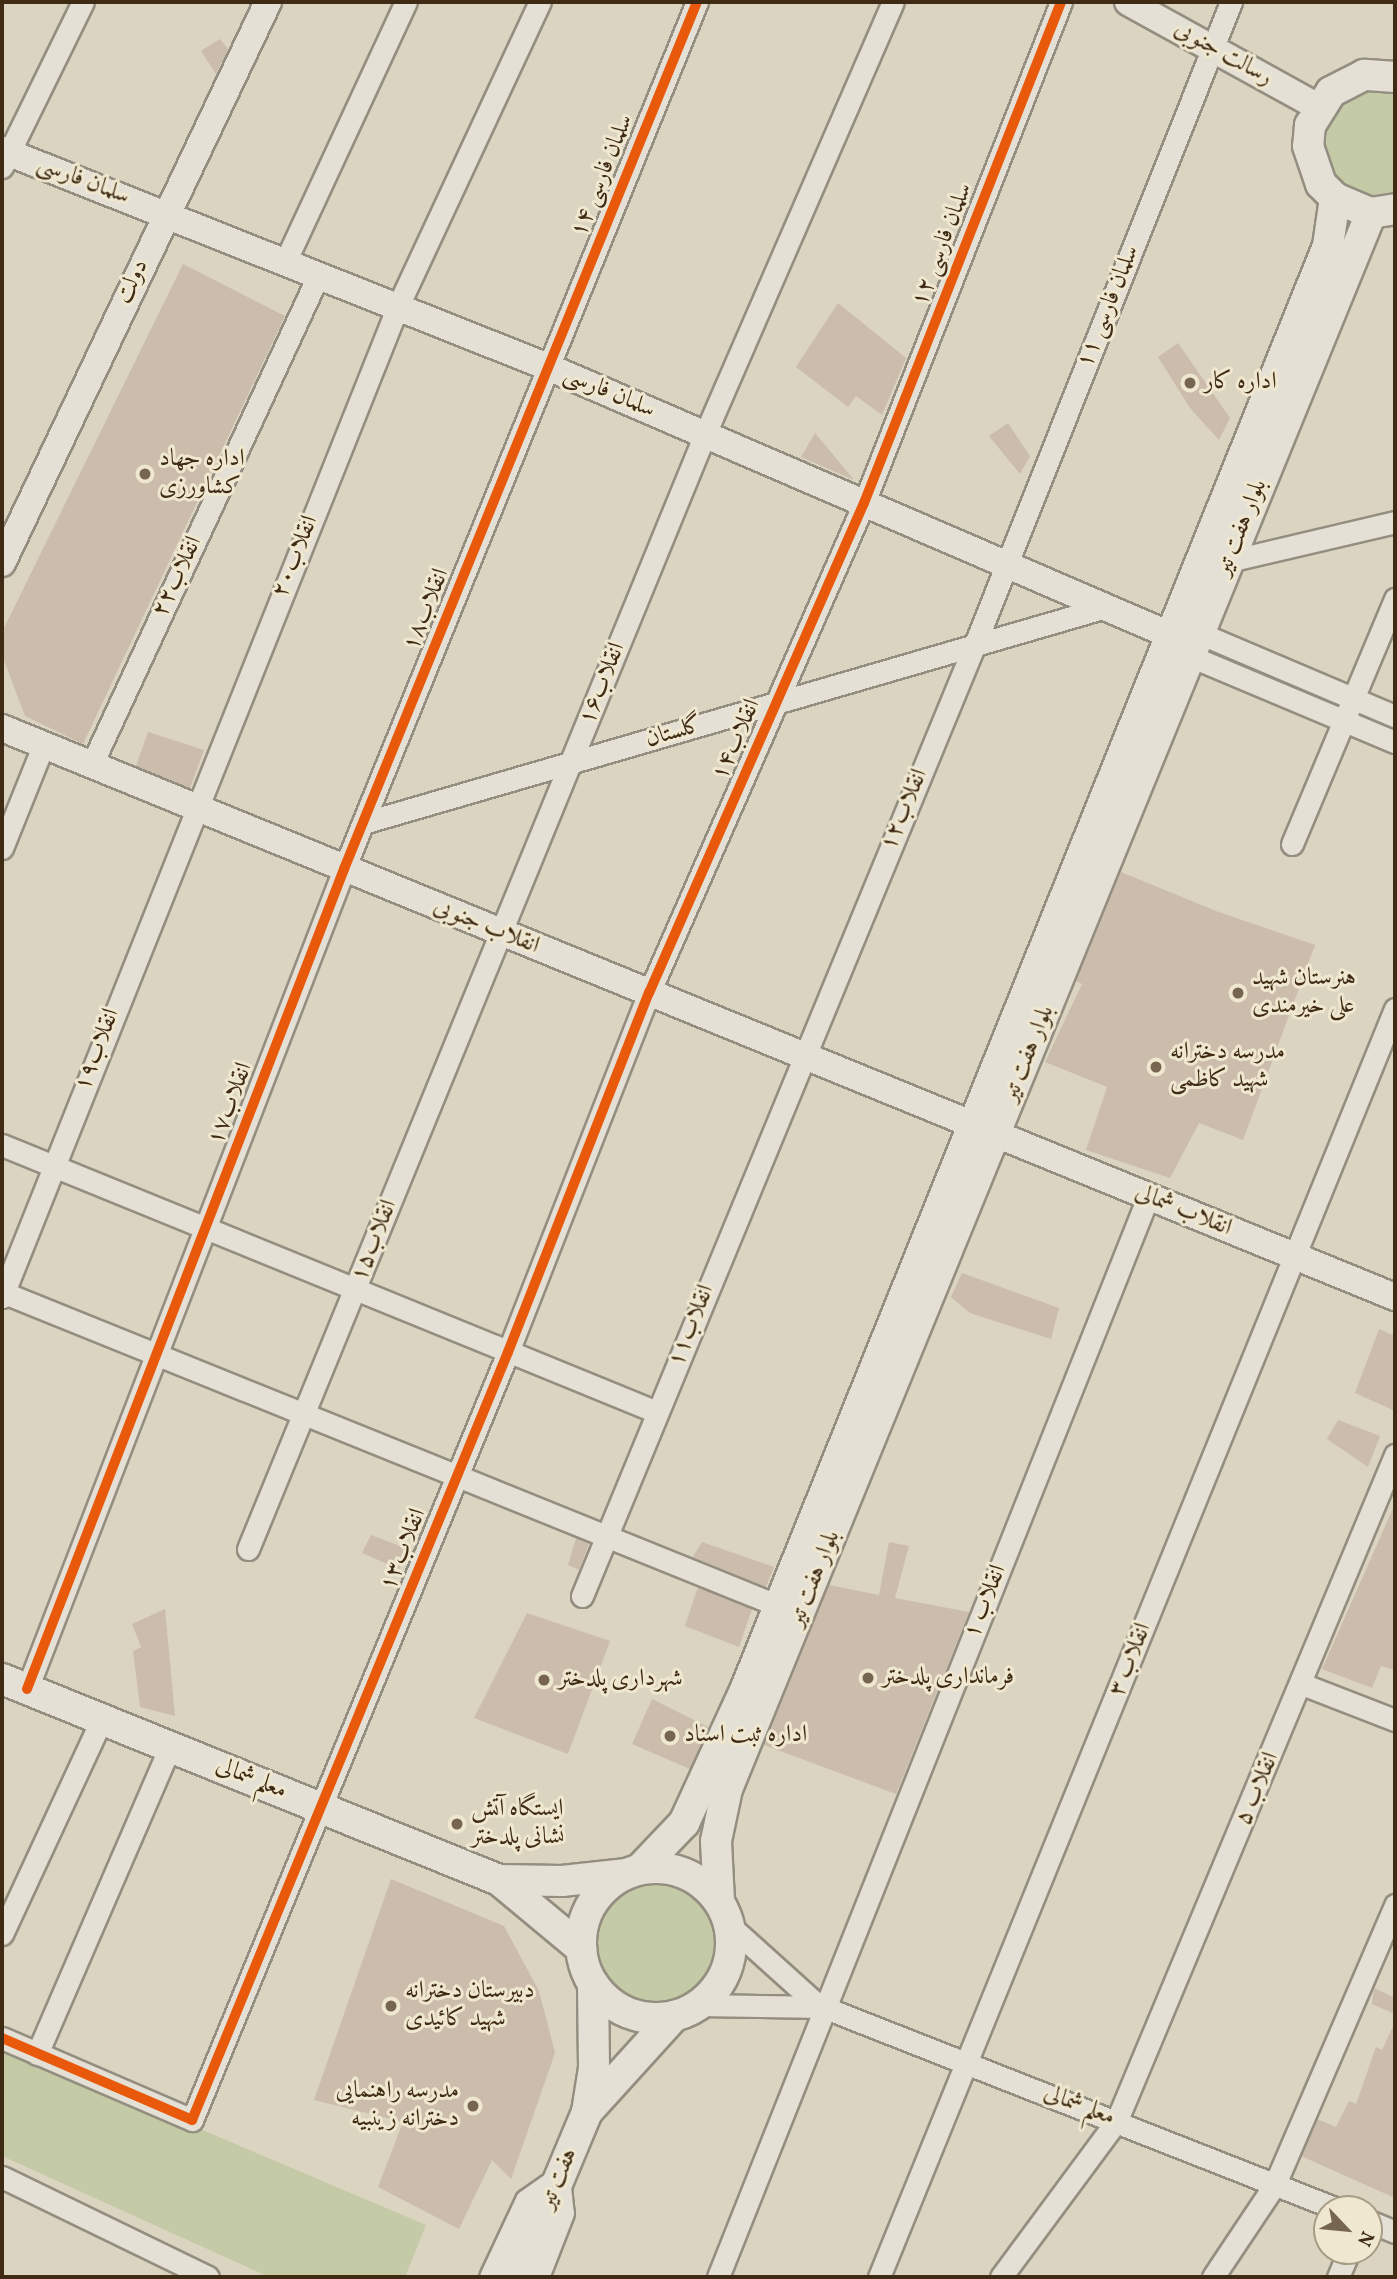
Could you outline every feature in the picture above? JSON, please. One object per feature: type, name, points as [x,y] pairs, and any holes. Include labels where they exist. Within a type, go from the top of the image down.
[{"type":"main road","points":[[1383,211],[1335,198],[1321,184],[1310,156],[1310,125],[1318,107],[1346,81],[1391,67]]},
{"type":"main road","name":"بلوار هفت تیر","points":[[633,1872],[684,1823],[984,1130],[1187,641],[1328,246],[1335,198]]},
{"type":"main road","name":"بلوار هفت تیر","points":[[1187,641],[1229,561],[1383,211]]},
{"type":"main road","name":"بلوار هفت تیر","points":[[724,1913],[716,1841],[727,1789],[984,1130]]},
{"type":"main road","name":"معلم شمالی","points":[[15,1684],[499,1880]]},
{"type":"main road","points":[[499,1880],[562,1881],[663,1868],[684,1873],[704,1884],[724,1913],[726,1970],[715,1989],[686,2010],[587,2112]]},
{"type":"main road","points":[[587,2112],[594,2068],[593,1984],[581,1948],[583,1926],[591,1904],[633,1872]]},
{"type":"main road","points":[[499,1880],[581,1948]]},
{"type":"main road","points":[[593,1984],[608,2001],[629,2013],[651,2018],[686,2010]]},
{"type":"main road","name":"هفت تیر","points":[[518,2277],[587,2112]]},
{"type":"street","points":[[4,157],[83,2]]},
{"type":"street","name":"دولت","points":[[2,564],[165,212],[268,2]]},
{"type":"street","points":[[286,260],[405,2]]},
{"type":"street","name":"انقلاب۲۰","points":[[194,807],[398,306],[540,2]]},
{"type":"street","name":"سلمان فارسی ۱۴","points":[[548,367],[697,2]]},
{"type":"street","name":"انقلاب۱۶","points":[[501,933],[705,435],[893,2]]},
{"type":"street","name":"سلمان فارسی ۱۲","points":[[864,503],[1061,2]]},
{"type":"street","name":"رسالت جنوبی","points":[[1128,2],[1318,107]]},
{"type":"street","name":"سلمان فارسی ۱۱","points":[[1006,565],[1231,2]]},
{"type":"street","name":"سلمان فارسی","points":[[4,157],[165,212],[548,367],[1187,641]]},
{"type":"street","name":"انقلاب۲۲","points":[[91,766],[319,274]]},
{"type":"street","name":"انقلاب۱۸","points":[[344,869],[548,367]]},
{"type":"street","name":"انقلاب۱۴","points":[[649,993],[864,503]]},
{"type":"street","points":[[1229,561],[1395,522]]},
{"type":"street","name":"انقلاب۱۲","points":[[802,1055],[1006,565]]},
{"type":"street","points":[[1292,844],[1346,721],[1395,599]]},
{"type":"street","name":"گلستان","points":[[363,823],[972,649],[1106,607]]},
{"type":"street","points":[[1187,641],[1355,699],[1395,716]]},
{"type":"street","points":[[1187,641],[1346,721],[1395,742]]},
{"type":"street","name":"انقلاب جنوبی","points":[[2,728],[984,1130]]},
{"type":"street","points":[[2,848],[43,746]]},
{"type":"street","name":"انقلاب۱۹","points":[[2,1293],[194,807]]},
{"type":"street","name":"انقلاب۱۷","points":[[15,1684],[157,1354],[344,869]]},
{"type":"street","name":"انقلاب۱۵","points":[[248,1549],[501,933]]},
{"type":"street","name":"انقلاب۱۳","points":[[37,2053],[192,2120],[508,1352],[649,993]]},
{"type":"street","name":"انقلاب ۳","points":[[879,2277],[1395,1009]]},
{"type":"street","name":"انقلاب۱۱","points":[[582,1596],[802,1055]]},
{"type":"street","name":"انقلاب شمالی","points":[[984,1130],[1395,1297]]},
{"type":"street","points":[[2,1145],[657,1412]]},
{"type":"street","name":"انقلاب ۱","points":[[718,2277],[821,2007],[1149,1197]]},
{"type":"street","points":[[2,1293],[779,1606]]},
{"type":"street","name":"انقلاب ۵","points":[[1001,2277],[1117,2120],[1302,1684],[1395,1455]]},
{"type":"street","points":[[1302,1684],[1395,1720]]},
{"type":"street","points":[[2,1934],[102,1719]]},
{"type":"street","points":[[2,2038],[37,2053],[170,1747]]},
{"type":"street","points":[[1213,2277],[1275,2185],[1395,1905]]},
{"type":"street","points":[[724,1913],[821,2007]]},
{"type":"street","points":[[686,2010],[821,2007]]},
{"type":"street","name":"معلم شمالی","points":[[821,2007],[1117,2120],[1313,2200]]},
{"type":"street","points":[[2,2177],[208,2277]]},
{"type":"street","points":[[490,2277],[526,2200],[559,2178],[563,2213],[538,2277]]},
{"type":"green space","points":[[1369,87],[1395,90],[1395,200],[1373,204],[1337,189],[1318,134],[1336,102]]},
{"type":"green space","points":[[656,1881],[681,1886],[702,1900],[716,1921],[721,1946],[716,1971],[702,1992],[681,2006],[656,2011],[631,2006],[610,1992],[596,1971],[591,1946],[596,1921],[610,1900],[631,1886]]},
{"type":"green space","points":[[2,2045],[426,2225],[405,2277],[269,2277],[2,2156]]},
{"type":"building","points":[[220,39],[228,49],[216,74],[201,51]]},
{"type":"building","name":"اداره جهاد کشاورزی","points":[[183,264],[285,316],[83,744],[25,716],[2,655],[2,632]]},
{"type":"building","points":[[838,303],[906,358],[882,415],[856,396],[848,407],[796,367]]},
{"type":"building","name":"اداره کار","points":[[1178,343],[1230,418],[1219,440],[1190,408],[1158,357]]},
{"type":"building","points":[[1008,423],[1030,456],[1020,474],[989,436]]},
{"type":"building","points":[[815,433],[854,480],[801,457]]},
{"type":"building","points":[[148,732],[204,750],[190,788],[136,766]]},
{"type":"building","points":[[1121,872],[1216,911],[1315,945],[1243,1140],[1199,1123],[1170,1178],[1086,1150],[1107,1087],[1045,1062],[1082,984],[1076,981]]},
{"type":"building","points":[[962,1273],[1059,1308],[1051,1339],[970,1313],[951,1297]]},
{"type":"building","points":[[1379,1329],[1395,1336],[1395,1411],[1355,1393]]},
{"type":"building","points":[[1338,1420],[1380,1436],[1368,1467],[1327,1439]]},
{"type":"building","points":[[1395,1504],[1395,1670],[1381,1666],[1372,1688],[1322,1669]]},
{"type":"building","points":[[371,1535],[408,1549],[399,1569],[362,1553]]},
{"type":"building","points":[[576,1538],[589,1544],[579,1570],[568,1565]]},
{"type":"building","points":[[702,1542],[774,1567],[766,1587],[693,1557]]},
{"type":"building","name":"فرمانداری پلدختر","points":[[889,1542],[909,1546],[895,1598],[969,1612],[896,1794],[764,1745],[829,1585],[879,1595]]},
{"type":"building","points":[[698,1587],[752,1609],[739,1647],[685,1626]]},
{"type":"building","points":[[165,1609],[175,1716],[140,1707],[133,1651],[141,1647],[132,1624]]},
{"type":"building","name":"شهرداری پلدختر","points":[[527,1613],[610,1641],[568,1754],[474,1718]]},
{"type":"building","name":"اداره ثبت اسناد","points":[[652,1699],[708,1727],[690,1769],[632,1744]]},
{"type":"building","points":[[391,1879],[504,1926],[539,1991],[555,2053],[511,2179],[492,2160],[459,2229],[378,2187],[403,2122],[314,2100]]},
{"type":"building","points":[[1374,1988],[1395,1998],[1395,2014],[1372,2004]]},
{"type":"building","points":[[1395,2022],[1395,2198],[1301,2156],[1317,2119],[1336,2127],[1349,2101],[1356,2104],[1376,2047],[1382,2050]]},
{"type":"cycle path","points":[[27,1689],[344,869],[697,2]]},
{"type":"cycle path","points":[[2,2038],[192,2120],[508,1352],[649,993],[864,503],[1061,2]]},
{"type":"place","name":"اداره کار","points":[[1190,383]]},
{"type":"place","name":"اداره جهاد کشاورزی","points":[[145,474]]},
{"type":"place","name":"هنرستان شهید علی خیرمندی","points":[[1238,993]]},
{"type":"place","name":"مدرسه دخترانه شهید کاظمی","points":[[1156,1067]]},
{"type":"place","name":"فرمانداری پلدختر","points":[[868,1678]]},
{"type":"place","name":"شهرداری پلدختر","points":[[544,1680]]},
{"type":"place","name":"اداره ثبت اسناد","points":[[670,1736]]},
{"type":"place","name":"ایستگاه آتش نشانی پلدختر","points":[[457,1824]]},
{"type":"place","name":"دبیرستان دخترانه شهید کائیدی","points":[[391,2006]]},
{"type":"place","name":"مدرسه راهنمایی دخترانه زینبیه","points":[[473,2106]]}]
